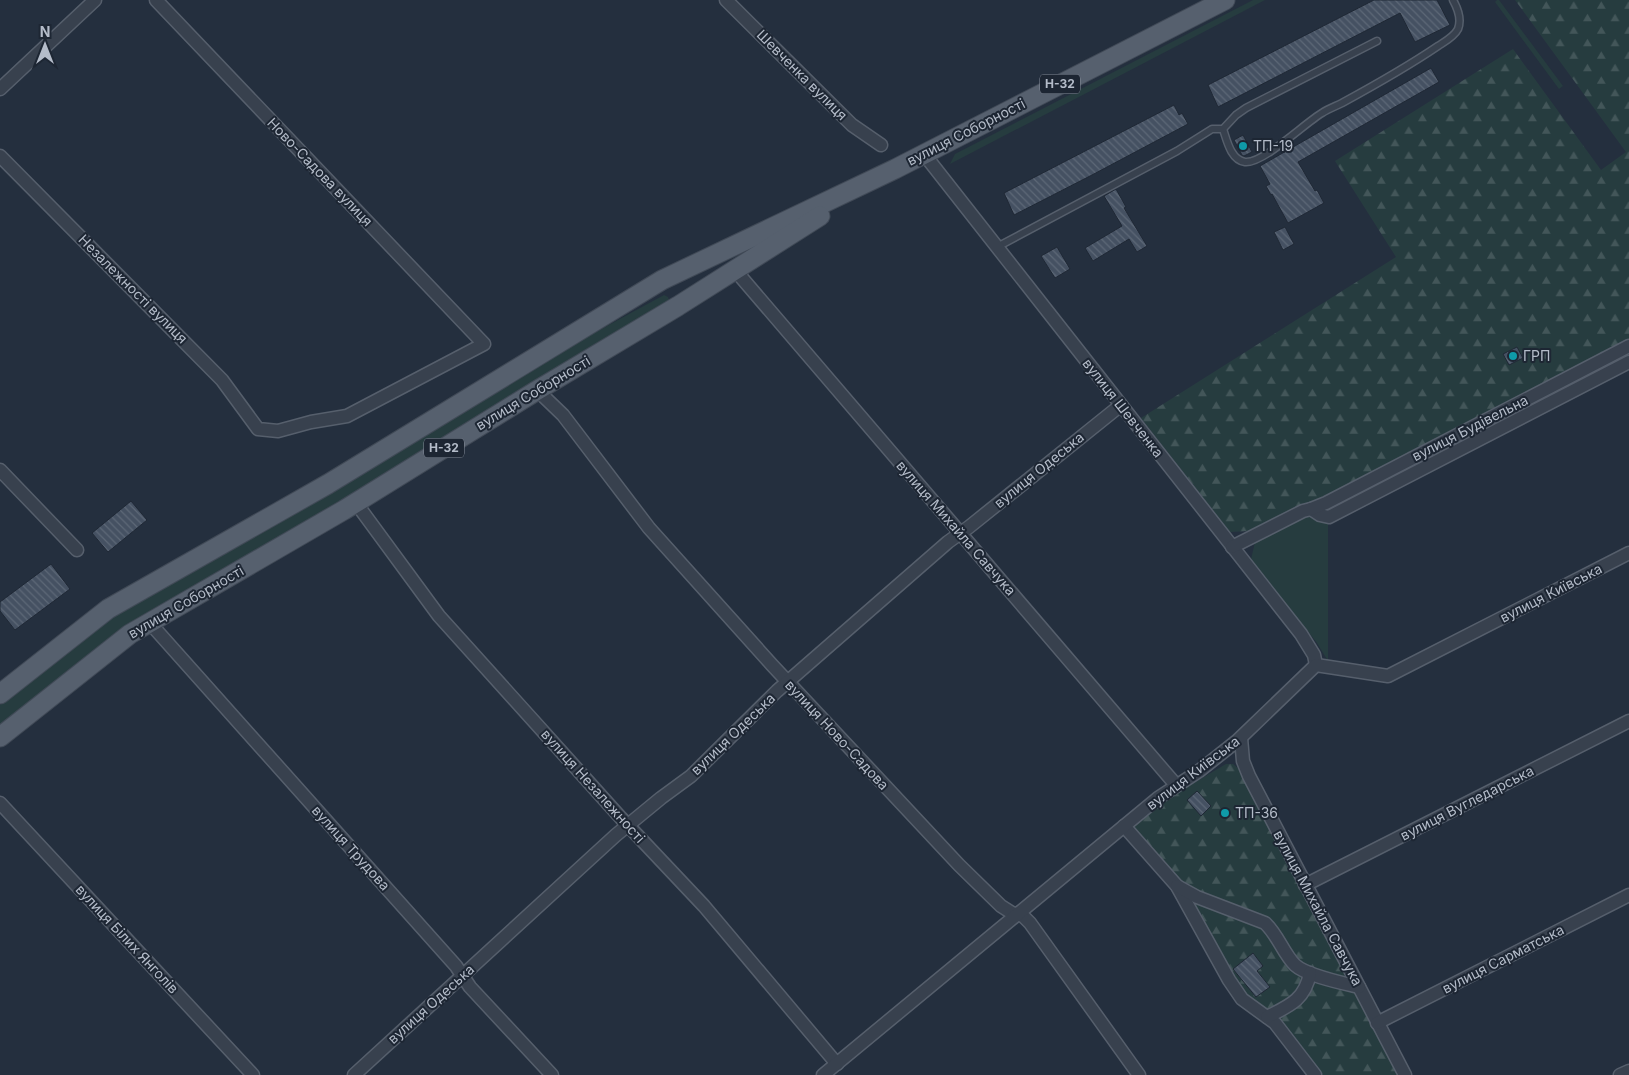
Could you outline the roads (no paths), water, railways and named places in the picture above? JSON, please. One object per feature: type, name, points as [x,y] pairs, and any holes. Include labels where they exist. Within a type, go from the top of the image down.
[{"type":"main road","name":"вулиця Соборності","points":[[0,694],[108,609],[328,484],[662,280],[924,154],[1225,0]]},
{"type":"main road","name":"вулиця Соборності","points":[[0,737],[130,634],[356,503],[537,390],[678,306],[895,168]]},
{"type":"street","points":[[0,89],[95,0]]},
{"type":"street","name":"Ново-Садова вулиця","points":[[156,0],[484,344],[347,416],[278,430],[258,428]]},
{"type":"street","name":"Шевченка вулиця","points":[[726,0],[852,125],[881,145]]},
{"type":"street","name":"вулиця Шевченка","points":[[924,154],[1310,646],[1316,665]]},
{"type":"street","name":"Незалежності вулиця","points":[[0,156],[222,380],[258,428]]},
{"type":"street","name":"вулиця Михайла Савчука","points":[[735,270],[1176,785]]},
{"type":"street","name":"вулиця Будівельна","points":[[1232,547],[1303,511],[1311,509],[1629,346]]},
{"type":"street","name":"вулиця Будівельна","points":[[1311,509],[1320,515],[1329,517],[1629,362]]},
{"type":"street","name":"вулиця Ново-Садова","points":[[537,390],[563,415],[648,528],[788,682],[1001,906],[1023,916],[1030,923],[1140,1075]]},
{"type":"street","name":"вулиця Одеська","points":[[354,1075],[628,825],[690,776],[788,682],[948,542],[1121,404]]},
{"type":"street","points":[[0,470],[77,550]]},
{"type":"street","name":"вулиця Незалежності","points":[[356,503],[439,616],[704,906],[837,1064]]},
{"type":"street","name":"вулиця Київська","points":[[824,1075],[1158,798],[1199,771],[1241,738],[1316,665],[1388,676],[1629,553]]},
{"type":"street","name":"вулиця Трудова","points":[[149,622],[456,966],[470,987],[552,1075]]},
{"type":"street","name":"вулиця Вугледарська","points":[[1305,885],[1629,720]]},
{"type":"street","name":"вулиця Михайла Савчука","points":[[1241,738],[1248,776],[1404,1075]]},
{"type":"street","name":"вулиця Білих Янголів","points":[[0,803],[253,1075]]},
{"type":"street","points":[[1124,826],[1177,886],[1242,999],[1275,1023],[1315,1075]]},
{"type":"street","points":[[1177,886],[1197,897],[1265,923],[1272,929],[1296,966],[1310,973],[1359,987]]},
{"type":"street","name":"вулиця Сарматська","points":[[1377,1023],[1629,895]]},
{"type":"street","points":[[1267,1017],[1295,1002],[1305,988],[1310,973]]},
{"type":"street","points":[[1620,1075],[1629,1070]]},
{"type":"lane","points":[[1223,129],[1229,148],[1237,159],[1244,162],[1250,162],[1277,147],[1322,113],[1420,59],[1451,37],[1458,30],[1460,20],[1453,0]]},
{"type":"lane","points":[[997,247],[1177,151],[1212,129],[1223,129],[1236,115],[1246,108],[1377,41]]},
{"type":"place","name":"ТП-19","points":[[1243,146]]},
{"type":"place","name":"ГРП","points":[[1513,356]]},
{"type":"place","name":"ТП-36","points":[[1225,813]]}]
